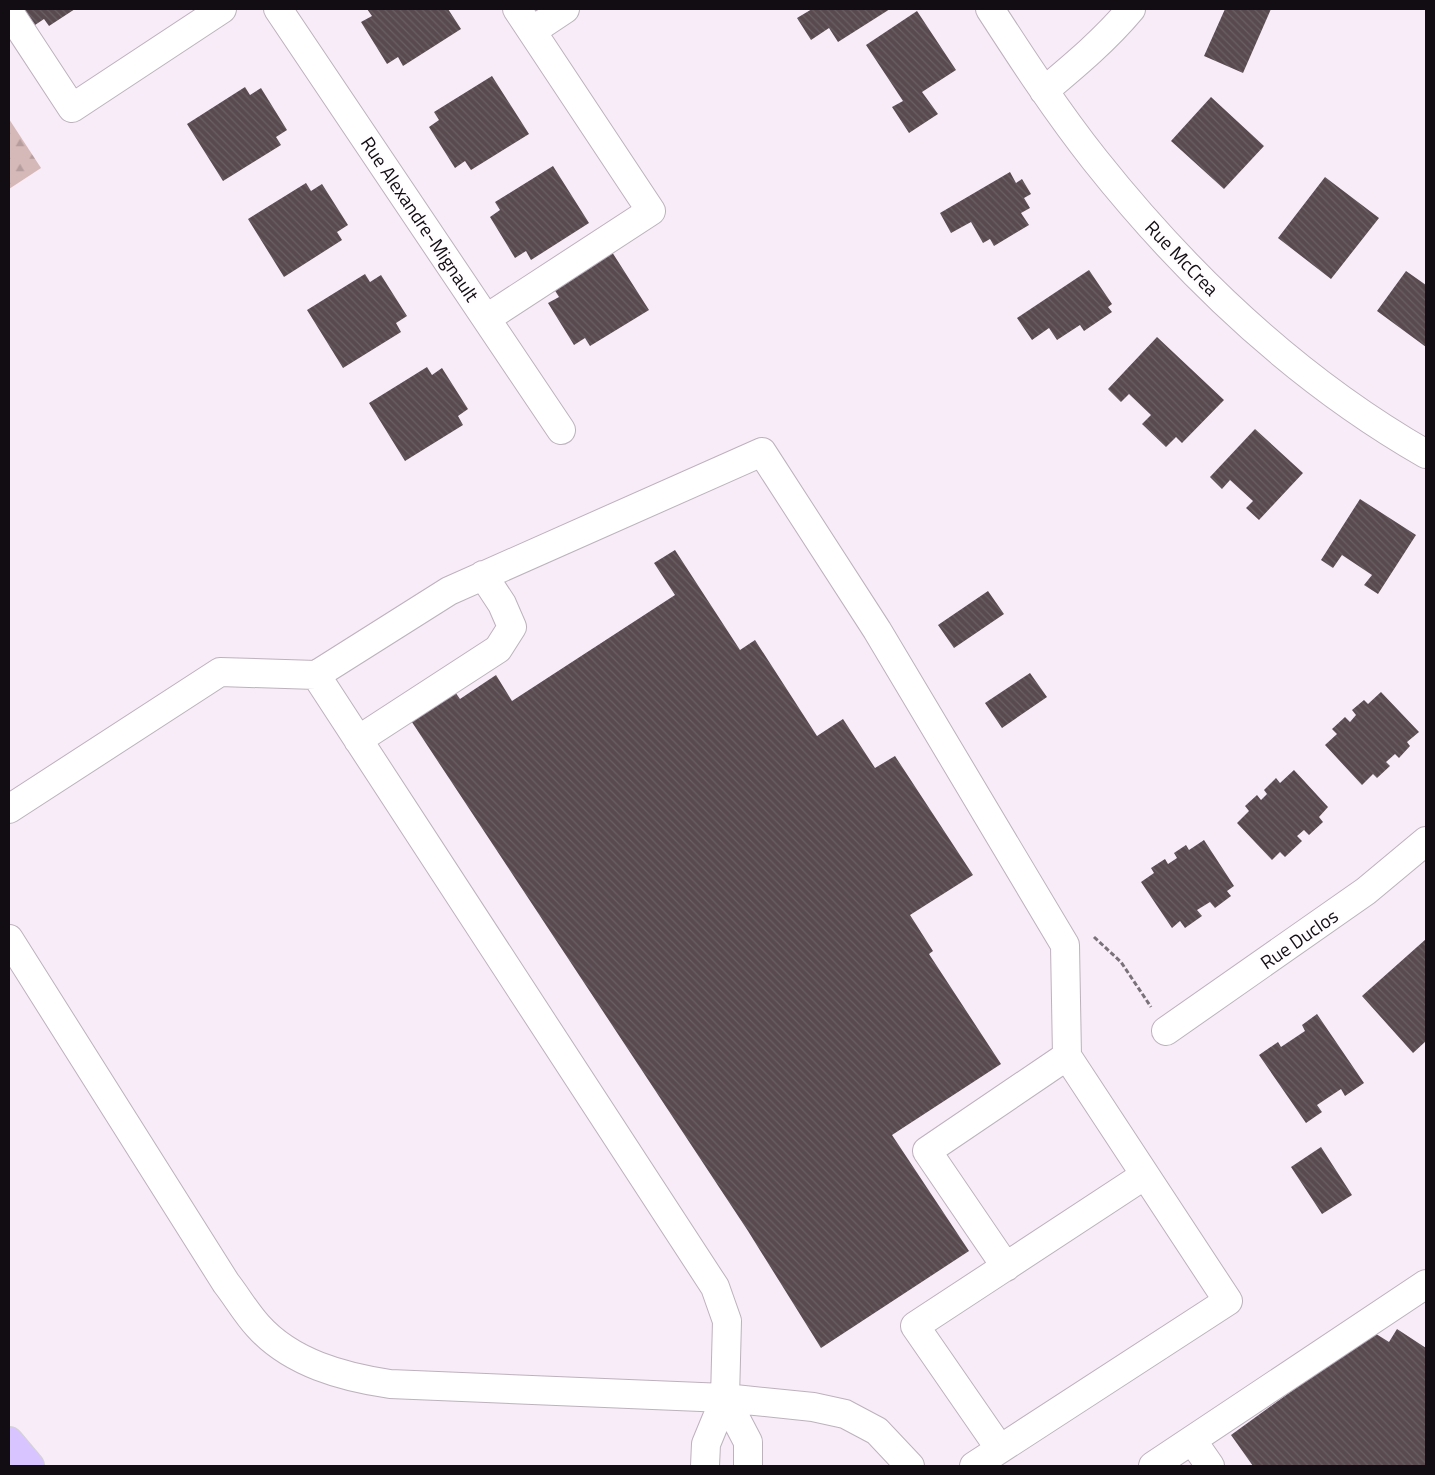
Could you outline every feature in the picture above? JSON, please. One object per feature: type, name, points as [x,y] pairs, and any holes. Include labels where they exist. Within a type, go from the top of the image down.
[{"type":"highway","points":[[9,1441],[30,1466]]},
{"type":"street","points":[[9,12],[72,108],[222,9]]},
{"type":"street","name":"Rue Alexandre-Mignault","points":[[278,9],[561,430]]},
{"type":"street","points":[[487,318],[651,210],[517,9]]},
{"type":"street","points":[[532,31],[565,9]]},
{"type":"street","name":"Rue McCrea","points":[[990,9],[1044,91],[1095,160],[1181,260],[1282,355],[1337,398],[1386,431],[1426,454]]},
{"type":"street","points":[[1044,91],[1090,52],[1131,9]]},
{"type":"street","points":[[9,809],[220,672],[316,675],[449,591],[762,452],[877,630],[1065,945],[1067,1056],[1228,1301],[974,1466]]},
{"type":"street","points":[[358,740],[498,649],[512,627],[502,604],[483,576]]},
{"type":"street","points":[[316,675],[715,1287],[727,1320],[725,1398],[706,1444],[705,1466]]},
{"type":"street","name":"Rue Duclos","points":[[1166,1031],[1366,891],[1426,841]]},
{"type":"street","points":[[9,939],[226,1283],[258,1327],[282,1348],[310,1362],[352,1378],[390,1384],[725,1398],[813,1407],[845,1414],[877,1431],[910,1466]]},
{"type":"street","points":[[1006,1267],[927,1151],[1067,1056]]},
{"type":"street","points":[[1000,1449],[915,1326],[1145,1175]]},
{"type":"street","points":[[1153,1466],[1426,1284]]},
{"type":"street","points":[[725,1398],[748,1442],[748,1466]]},
{"type":"street","points":[[1192,1440],[1210,1466]]},
{"type":"path","points":[[1056,930],[1087,932],[1104,944],[1121,962],[1166,1031]]},
{"type":"green space","points":[[9,119],[41,168],[9,189]]},
{"type":"building","points":[[24,9],[75,9],[49,26],[44,19],[35,25]]},
{"type":"building","points":[[367,9],[448,9],[461,29],[403,66],[398,57],[387,64],[361,22],[372,16]]},
{"type":"building","points":[[812,9],[890,9],[838,42],[829,28],[811,40],[797,18]]},
{"type":"building","points":[[1225,9],[1271,9],[1243,73],[1204,56]]},
{"type":"building","points":[[917,11],[956,70],[922,92],[938,114],[909,133],[892,107],[903,101],[866,45]]},
{"type":"building","points":[[492,76],[529,134],[471,170],[465,161],[455,168],[429,127],[439,120],[434,112]]},
{"type":"building","points":[[245,87],[250,95],[261,88],[287,130],[276,137],[281,145],[223,181],[187,124]]},
{"type":"building","points":[[1211,97],[1264,146],[1224,189],[1171,141]]},
{"type":"building","points":[[553,166],[589,223],[531,260],[526,251],[515,258],[490,217],[500,210],[495,202]]},
{"type":"building","points":[[1010,172],[1016,183],[1022,179],[1031,194],[1024,198],[1030,208],[1021,213],[1029,225],[994,246],[990,239],[983,243],[971,222],[951,233],[940,213]]},
{"type":"building","points":[[1325,177],[1379,218],[1331,279],[1278,238]]},
{"type":"building","points":[[306,183],[311,191],[322,184],[348,225],[337,232],[342,240],[284,277],[248,219]]},
{"type":"building","points":[[612,252],[649,310],[590,346],[585,338],[574,345],[548,303],[559,297],[554,289]]},
{"type":"building","points":[[1089,270],[1112,304],[1108,307],[1112,312],[1084,331],[1080,325],[1057,340],[1049,328],[1032,340],[1017,318]]},
{"type":"building","points":[[1406,271],[1426,285],[1426,347],[1377,311]]},
{"type":"building","points":[[365,274],[370,282],[381,275],[407,316],[396,323],[401,332],[343,368],[307,310]]},
{"type":"building","points":[[1157,337],[1224,400],[1182,443],[1176,437],[1166,447],[1142,424],[1151,415],[1129,394],[1121,402],[1108,389]]},
{"type":"building","points":[[427,367],[432,375],[442,368],[468,409],[458,416],[463,425],[405,461],[369,403]]},
{"type":"building","points":[[1255,429],[1303,473],[1259,520],[1246,508],[1253,501],[1230,480],[1222,489],[1210,477]]},
{"type":"building","points":[[1360,499],[1416,535],[1378,594],[1364,585],[1372,575],[1342,555],[1333,568],[1321,560]]},
{"type":"building","points":[[675,550],[740,650],[755,640],[817,736],[843,719],[875,768],[895,756],[973,875],[910,915],[933,951],[929,954],[1001,1064],[892,1135],[969,1251],[821,1348],[748,1231],[400,704],[443,675],[460,699],[496,675],[512,701],[675,595],[654,563]]},
{"type":"building","points":[[988,591],[1004,614],[954,648],[938,625]]},
{"type":"building","points":[[1030,673],[1047,697],[1002,728],[985,703]]},
{"type":"building","points":[[1381,692],[1419,732],[1407,742],[1410,746],[1399,758],[1395,754],[1386,762],[1390,766],[1377,778],[1373,774],[1362,785],[1325,745],[1337,734],[1332,729],[1345,717],[1350,722],[1356,715],[1352,710],[1364,700],[1368,704]]},
{"type":"building","points":[[1294,770],[1328,807],[1319,817],[1323,822],[1309,835],[1304,830],[1297,836],[1302,841],[1285,857],[1280,852],[1272,860],[1237,823],[1249,811],[1245,806],[1257,795],[1261,800],[1267,794],[1264,790],[1276,778],[1280,783]]},
{"type":"building","points":[[1204,840],[1234,886],[1227,891],[1231,896],[1215,908],[1210,902],[1197,910],[1202,916],[1185,928],[1180,921],[1172,928],[1141,882],[1154,873],[1151,868],[1165,859],[1168,864],[1177,858],[1174,853],[1186,845],[1189,850]]},
{"type":"building","points":[[1426,939],[1426,1041],[1413,1053],[1362,996]]},
{"type":"building","points":[[1317,1014],[1364,1083],[1345,1096],[1341,1089],[1317,1105],[1322,1112],[1306,1123],[1259,1055],[1278,1042],[1281,1047],[1305,1031],[1302,1025]]},
{"type":"building","points":[[1321,1147],[1352,1195],[1322,1214],[1291,1167]]},
{"type":"building","points":[[1397,1329],[1426,1348],[1426,1466],[1253,1466],[1231,1435],[1373,1332],[1389,1342]]}]
